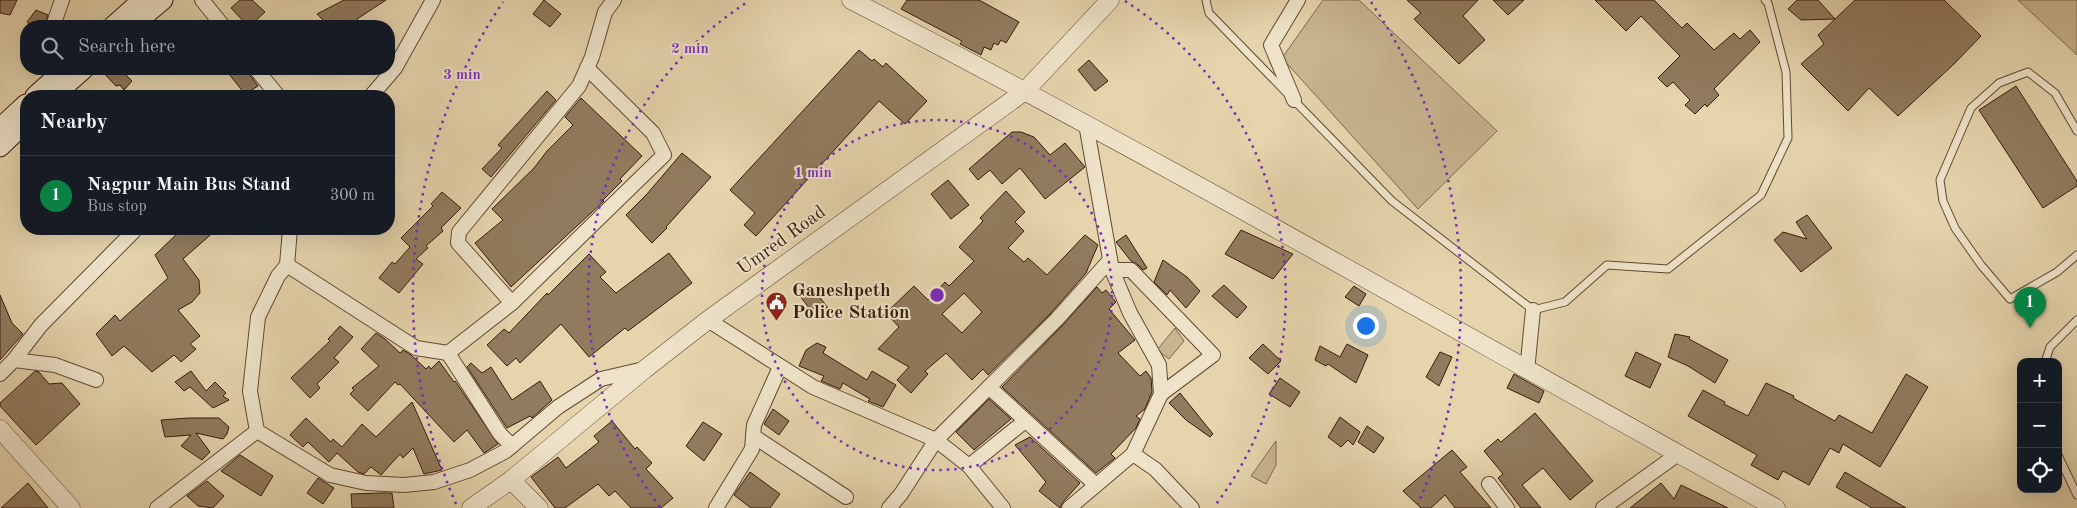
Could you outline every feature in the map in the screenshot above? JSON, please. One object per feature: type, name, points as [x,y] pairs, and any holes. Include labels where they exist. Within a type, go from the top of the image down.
[{"type":"main road","points":[[120,20],[143,0]]},
{"type":"main road","points":[[139,20],[163,0]]},
{"type":"main road","points":[[41,90],[55,75]]},
{"type":"main road","points":[[61,90],[77,75]]},
{"type":"main road","points":[[0,128],[20,110]]},
{"type":"main road","points":[[0,147],[20,128]]},
{"type":"street","points":[[55,20],[62,0]]},
{"type":"street","points":[[202,0],[218,20]]},
{"type":"street","points":[[395,68],[433,0]]},
{"type":"street","points":[[512,303],[458,243],[459,232],[579,86],[587,68],[605,12],[614,0]]},
{"type":"street","points":[[851,0],[1086,124],[1436,317],[1776,508]]},
{"type":"street","name":"Umred Road","points":[[471,508],[511,480],[708,320],[1025,91],[1110,0]]},
{"type":"street","points":[[1294,100],[1271,45],[1298,0]]},
{"type":"street","points":[[287,265],[416,348],[448,353],[512,303],[664,155],[653,133],[587,68]]},
{"type":"street","points":[[261,75],[273,90]]},
{"type":"street","points":[[376,90],[389,75]]},
{"type":"street","points":[[1069,508],[1133,454],[1161,394],[1160,365],[1130,313],[1111,265],[1086,124]]},
{"type":"street","points":[[0,374],[14,360],[41,324],[130,235]]},
{"type":"street","points":[[290,235],[287,265],[278,276],[258,317],[250,391],[257,431],[330,475],[366,483],[404,486],[434,482],[470,470],[512,446],[558,407],[601,379],[646,369]]},
{"type":"street","points":[[889,508],[901,494],[936,440],[1111,265]]},
{"type":"street","points":[[1111,265],[1131,270],[1213,354],[1161,394]]},
{"type":"street","points":[[1528,362],[1533,310]]},
{"type":"street","points":[[708,320],[812,386],[936,440],[969,466],[1003,508]]},
{"type":"street","points":[[448,353],[500,434],[512,446]]},
{"type":"street","points":[[14,360],[55,364],[96,380]]},
{"type":"street","points":[[716,508],[752,449],[754,426],[780,367]]},
{"type":"street","points":[[989,387],[1096,485]]},
{"type":"street","points":[[969,466],[1025,420]]},
{"type":"street","points":[[157,508],[257,431]]},
{"type":"street","points":[[753,436],[846,497]]},
{"type":"street","points":[[3,439],[71,508]]},
{"type":"street","points":[[1133,454],[1155,469],[1192,508]]},
{"type":"street","points":[[1604,508],[1678,454]]},
{"type":"street","points":[[511,480],[539,508]]},
{"type":"street","points":[[1490,484],[1507,508]]},
{"type":"lane","points":[[1206,0],[1209,13],[1392,201],[1533,310],[1564,302],[1607,265],[1668,269],[1761,195],[1788,138],[1786,72],[1768,1]]},
{"type":"lane","points":[[2077,131],[2054,93],[2028,72],[1999,83],[1971,108],[1940,180],[1943,201],[1955,228],[1981,265],[2010,299],[2057,272],[2077,254]]},
{"type":"lane","points":[[2046,358],[2050,347],[2077,320]]},
{"type":"lane","points":[[2062,463],[2077,495]]},
{"type":"shaded area","points":[[1323,0],[1359,0],[1497,131],[1418,209],[1282,58]]},
{"type":"shaded area","points":[[2018,0],[2077,0],[2077,55]]},
{"type":"shaded area","points":[[1175,328],[1184,341],[1169,359],[1157,350]]},
{"type":"shaded area","points":[[1276,441],[1276,465],[1266,484],[1251,476]]},
{"type":"building","points":[[0,0],[17,0],[10,15],[0,13]]},
{"type":"building","points":[[240,0],[252,0],[265,12],[256,20],[242,20],[231,8]]},
{"type":"building","points":[[344,0],[386,0],[358,20],[323,20],[317,14]]},
{"type":"building","points":[[544,0],[561,14],[550,27],[533,14]]},
{"type":"building","points":[[907,0],[979,0],[1019,22],[1006,43],[1001,40],[998,45],[994,43],[991,50],[984,47],[981,55],[960,44],[962,41],[901,9]]},
{"type":"building","points":[[1407,0],[1478,0],[1463,16],[1485,40],[1459,64],[1414,19],[1421,13]]},
{"type":"building","points":[[1493,0],[1524,0],[1508,15]]},
{"type":"building","points":[[1595,0],[1654,0],[1682,28],[1687,23],[1714,50],[1734,33],[1740,39],[1750,30],[1760,42],[1714,89],[1719,95],[1707,107],[1705,104],[1695,114],[1685,105],[1690,100],[1673,82],[1667,87],[1658,78],[1680,56],[1641,16],[1626,31]]},
{"type":"building","points":[[1797,0],[1818,0],[1835,19],[1801,20],[1788,9]]},
{"type":"building","points":[[1855,0],[1944,0],[1981,36],[1898,116],[1869,88],[1848,111],[1801,64],[1824,44],[1818,35]]},
{"type":"building","points":[[36,10],[48,15],[46,20],[28,20]]},
{"type":"building","points":[[859,50],[883,67],[886,63],[927,101],[905,124],[879,101],[756,236],[744,225],[755,213],[730,190]]},
{"type":"building","points":[[1089,60],[1108,81],[1095,91],[1078,70]]},
{"type":"building","points":[[106,75],[126,75],[132,81],[124,90],[120,85],[116,86]]},
{"type":"building","points":[[230,75],[250,75],[258,86],[252,90],[242,90]]},
{"type":"building","points":[[2016,86],[2077,181],[2077,186],[2043,208],[1979,110]]},
{"type":"building","points":[[547,91],[556,100],[491,177],[482,169],[502,148],[498,145]]},
{"type":"building","points":[[581,98],[642,156],[620,179],[622,181],[604,201],[511,287],[475,243],[503,220],[492,209],[534,168],[547,151],[573,125],[565,117]]},
{"type":"building","points":[[1012,132],[1021,132],[1034,137],[1050,155],[1065,143],[1085,167],[1045,199],[1020,168],[1002,184],[990,170],[978,180],[969,169]]},
{"type":"building","points":[[682,153],[711,177],[652,243],[626,215],[647,194]]},
{"type":"building","points":[[948,180],[969,205],[951,219],[931,194]]},
{"type":"building","points":[[1006,191],[1025,212],[1015,222],[1024,231],[1008,248],[1024,262],[1028,258],[1047,275],[1085,235],[1098,245],[1086,273],[1051,313],[988,375],[983,369],[972,380],[946,353],[925,371],[928,374],[911,393],[897,380],[909,367],[878,349],[899,327],[886,313],[914,286],[928,300],[945,282],[949,286],[974,261],[959,247],[983,221],[980,218]],"holes":[[[964,293],[982,312],[962,333],[942,314]]]},
{"type":"building","points":[[442,192],[461,208],[441,228],[443,231],[426,246],[428,248],[416,259],[423,264],[399,293],[379,278],[392,262],[395,264],[410,247],[401,238],[433,206],[431,204]]},
{"type":"building","points":[[1807,215],[1832,248],[1801,272],[1774,240],[1783,232],[1807,239],[1796,222]]},
{"type":"building","points":[[1241,230],[1293,254],[1273,279],[1225,254]]},
{"type":"building","points":[[176,235],[210,235],[183,259],[199,280],[200,293],[192,302],[178,310],[200,336],[190,344],[196,349],[181,362],[174,355],[152,372],[124,346],[112,356],[96,334],[115,315],[120,321],[168,278],[155,255]]},
{"type":"building","points":[[1126,235],[1147,268],[1143,270],[1131,261],[1116,242]]},
{"type":"building","points":[[669,253],[692,283],[628,331],[625,328],[589,357],[561,324],[520,363],[516,358],[507,366],[487,345],[504,329],[509,333],[547,293],[548,295],[589,254],[606,272],[600,277],[616,293]]},
{"type":"building","points":[[1163,260],[1187,277],[1200,291],[1186,308],[1170,290],[1167,295],[1154,282]]},
{"type":"building","points":[[1224,285],[1247,307],[1237,318],[1212,296]]},
{"type":"building","points":[[1354,286],[1366,294],[1359,306],[1345,297]]},
{"type":"building","points":[[812,287],[828,308],[816,317],[800,296]]},
{"type":"building","points":[[1097,287],[1102,293],[1106,290],[1116,302],[1109,309],[1135,340],[1118,353],[1140,376],[1146,371],[1151,378],[1152,392],[1145,409],[1136,416],[1140,419],[1136,428],[1111,454],[1115,458],[1096,473],[1002,387],[1063,325]]},
{"type":"building","points":[[0,295],[12,323],[23,334],[0,360]]},
{"type":"building","points":[[340,326],[353,337],[334,358],[339,362],[317,384],[320,388],[310,398],[291,378],[330,341],[328,339]]},
{"type":"building","points":[[376,333],[400,353],[403,350],[411,355],[426,369],[429,366],[431,369],[439,361],[498,444],[484,453],[467,430],[454,442],[400,384],[398,385],[395,382],[368,411],[350,394],[354,390],[352,388],[379,366],[361,349]]},
{"type":"building","points":[[1675,334],[1690,337],[1689,339],[1728,360],[1715,383],[1688,366],[1668,357]]},
{"type":"building","points":[[817,343],[826,347],[823,353],[867,380],[872,371],[896,385],[883,407],[868,401],[870,399],[843,383],[840,389],[821,381],[824,376],[799,366],[806,350]]},
{"type":"building","points":[[1263,344],[1281,361],[1268,374],[1249,358]]},
{"type":"building","points":[[1347,344],[1368,355],[1356,383],[1328,364],[1326,366],[1315,360],[1320,346],[1340,357]]},
{"type":"building","points":[[1440,352],[1452,357],[1439,386],[1426,377]]},
{"type":"building","points":[[1636,352],[1661,364],[1650,388],[1625,376]]},
{"type":"building","points":[[471,363],[482,373],[491,367],[512,400],[540,381],[552,400],[532,418],[530,416],[507,428],[467,367]]},
{"type":"building","points":[[35,371],[39,372],[49,384],[62,383],[80,404],[36,445],[0,406],[0,403]]},
{"type":"building","points":[[191,371],[206,391],[215,382],[226,393],[223,396],[229,400],[213,408],[190,387],[184,391],[175,382]]},
{"type":"building","points":[[1514,374],[1544,391],[1539,403],[1507,388]]},
{"type":"building","points":[[1906,374],[1928,387],[1880,467],[1843,444],[1839,453],[1830,448],[1809,485],[1783,471],[1778,480],[1751,465],[1757,455],[1688,416],[1703,390],[1725,402],[1724,404],[1748,416],[1766,383],[1794,396],[1793,398],[1835,421],[1839,415],[1872,433]]},
{"type":"building","points":[[1280,378],[1300,392],[1290,407],[1269,394]]},
{"type":"building","points":[[1180,393],[1213,434],[1210,437],[1186,420],[1169,403]]},
{"type":"building","points":[[989,399],[1011,419],[974,450],[956,432]]},
{"type":"building","points":[[412,402],[442,470],[424,474],[413,448],[403,458],[400,454],[381,475],[371,467],[364,474],[358,472],[337,453],[329,462],[308,442],[303,447],[290,435],[306,418],[331,442],[333,439],[342,447],[362,424],[376,437]]},
{"type":"building","points":[[773,409],[789,421],[779,435],[764,424]]},
{"type":"building","points":[[1535,413],[1593,481],[1570,500],[1543,468],[1522,485],[1541,508],[1521,508],[1498,478],[1503,474],[1484,451],[1498,439],[1501,442]]},
{"type":"building","points":[[1340,417],[1360,432],[1353,445],[1348,440],[1341,447],[1328,437]]},
{"type":"building","points":[[219,418],[229,427],[223,439],[196,433],[210,452],[202,460],[181,446],[191,435],[165,437],[161,420]]},
{"type":"building","points":[[612,421],[635,449],[637,447],[652,463],[646,469],[673,498],[661,508],[631,508],[615,491],[609,496],[598,484],[565,508],[555,508],[531,477],[558,457],[566,468],[599,442],[594,436]]},
{"type":"building","points":[[703,422],[722,434],[704,461],[686,446]]},
{"type":"building","points":[[1367,426],[1384,438],[1374,453],[1358,442]]},
{"type":"building","points":[[1030,437],[1080,483],[1060,508],[1039,491],[1046,482],[1015,445]]},
{"type":"building","points":[[1452,450],[1467,467],[1460,472],[1491,508],[1455,508],[1445,495],[1431,508],[1421,508],[1403,491]]},
{"type":"building","points":[[240,455],[273,476],[261,496],[221,471]]},
{"type":"building","points":[[750,472],[780,494],[770,508],[751,508],[734,495]]},
{"type":"building","points":[[1845,472],[1906,508],[1872,508],[1836,487]]},
{"type":"building","points":[[318,478],[334,488],[323,504],[307,493]]},
{"type":"building","points":[[207,481],[224,496],[213,508],[198,506],[187,496]]},
{"type":"building","points":[[28,483],[48,508],[1,508]]},
{"type":"building","points":[[1661,483],[1674,499],[1681,485],[1728,508],[1630,508]]},
{"type":"building","points":[[392,493],[394,508],[352,508],[351,494]]},
{"type":"place","name":"Ganeshpeth Police Station","points":[[776,321]]},
{"type":"place","name":"Nagpur Main Bus Stand","points":[[2030,328]]}]
